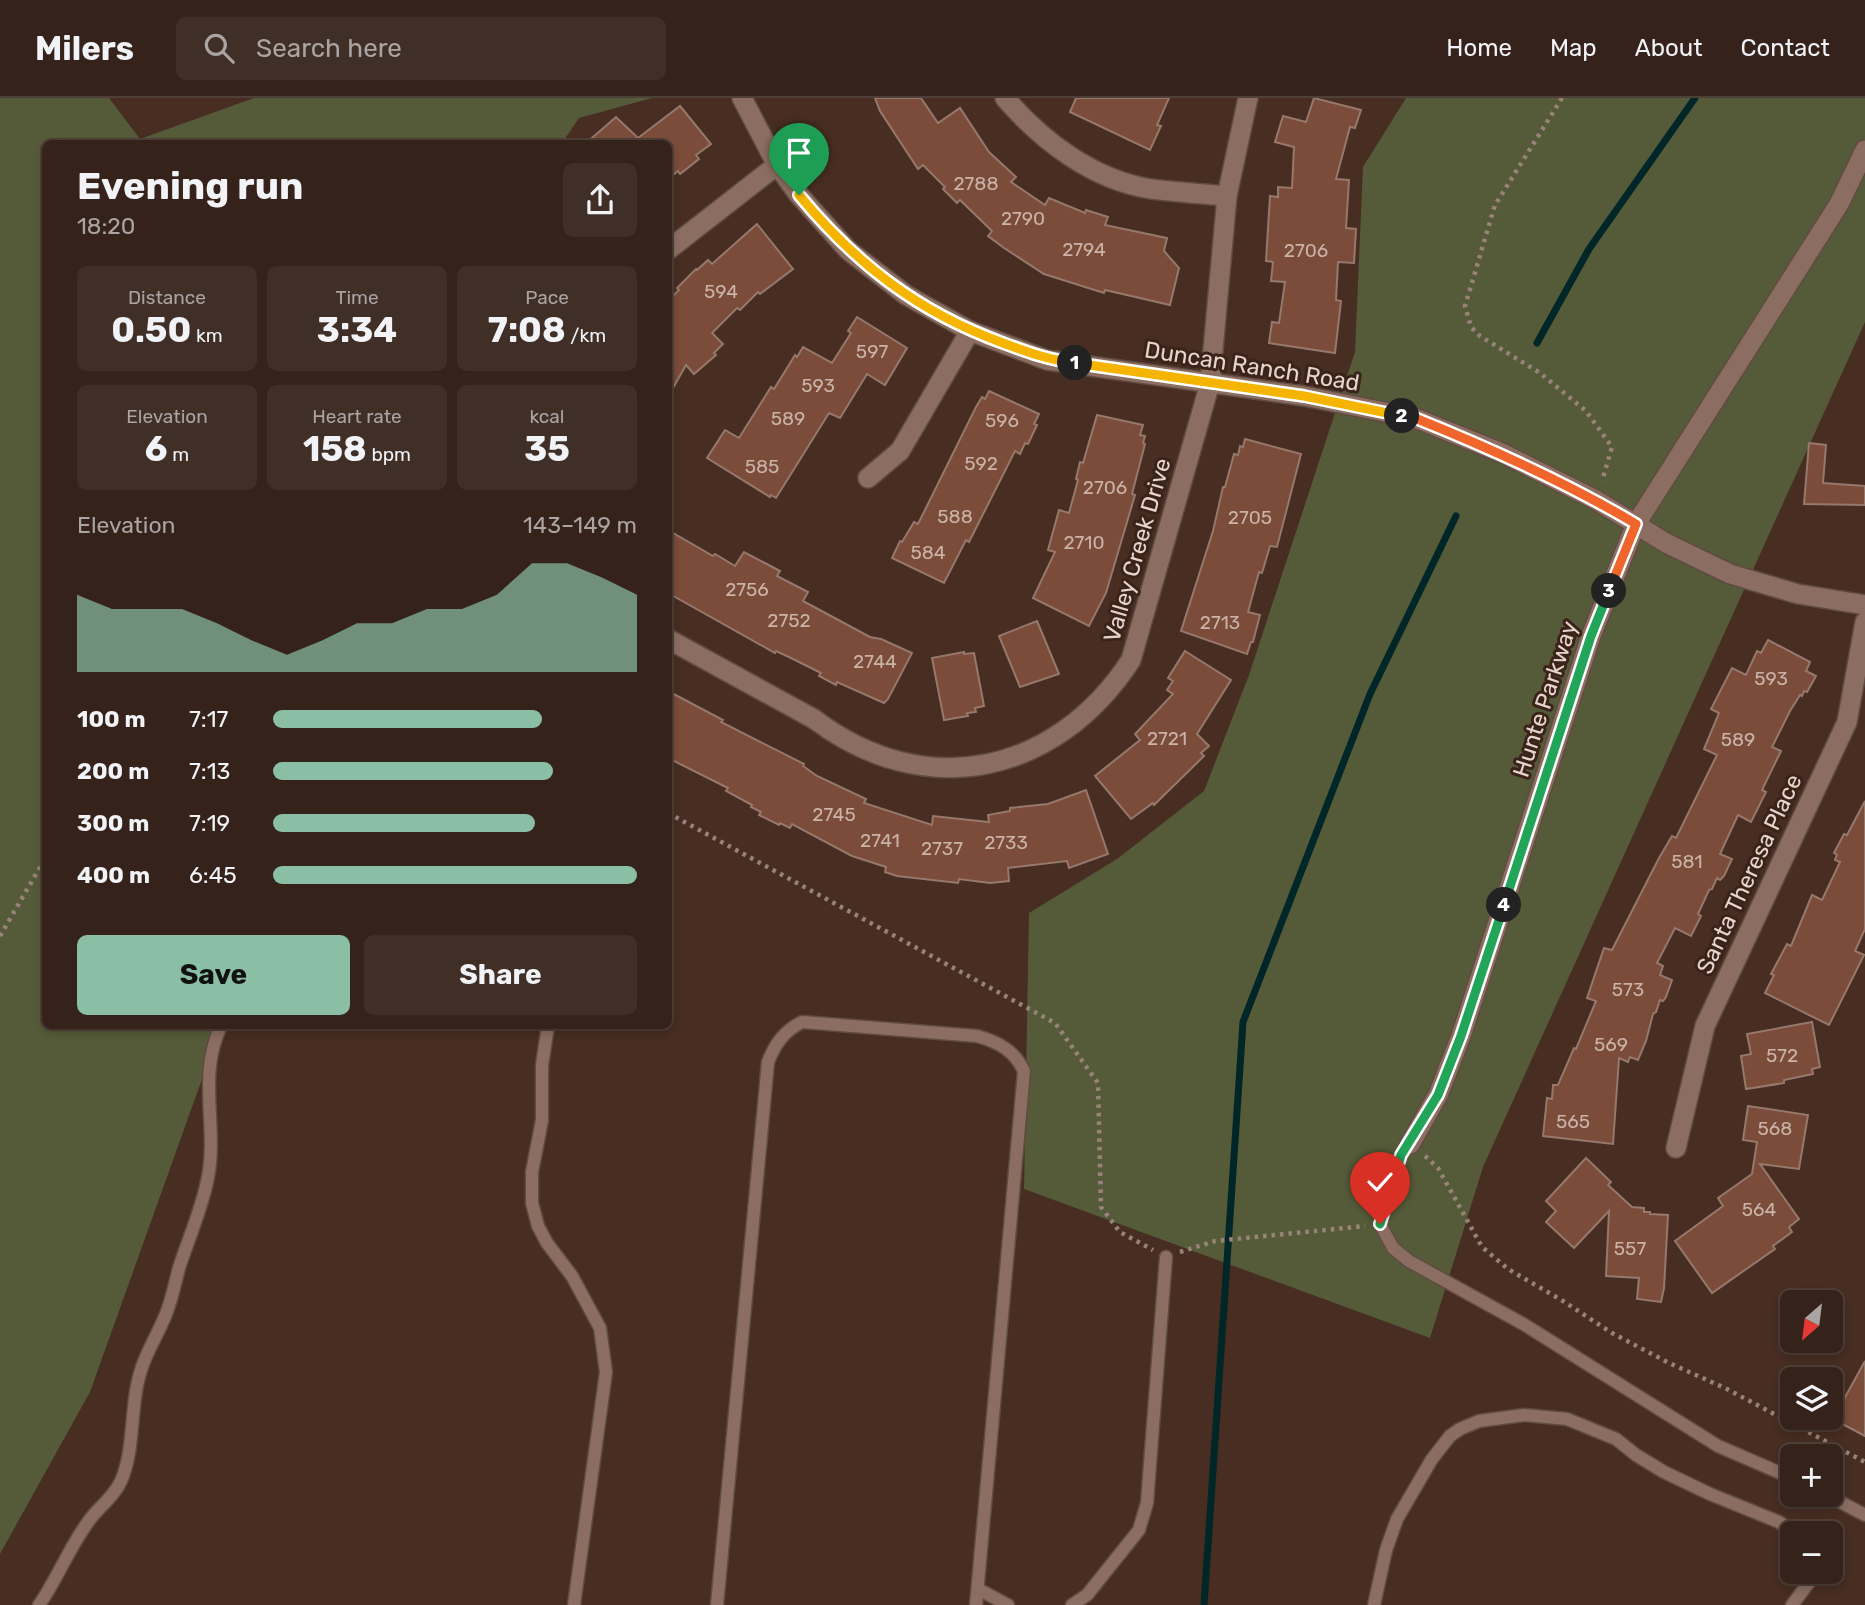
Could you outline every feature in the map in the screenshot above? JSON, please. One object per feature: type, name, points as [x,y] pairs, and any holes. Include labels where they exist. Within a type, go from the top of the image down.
[{"type":"street","name":"Duncan Ranch Road","points":[[742,98],[777,165],[806,204],[848,250],[906,295],[970,331],[1047,359],[1304,396],[1415,418],[1502,453],[1596,500],[1666,543],[1730,574],[1798,594],[1865,605]]},
{"type":"street","points":[[1005,98],[1044,138],[1093,169],[1147,188],[1227,196]]},
{"type":"street","name":"Valley Creek Drive","points":[[672,641],[814,719],[858,747],[902,763],[926,768],[988,764],[1031,751],[1056,737],[1085,715],[1118,680],[1131,660],[1210,383],[1227,196],[1248,98]]},
{"type":"street","name":"Hunte Parkway","points":[[1410,1144],[1438,1095],[1461,1036],[1591,636],[1636,524],[1839,204],[1865,150]]},
{"type":"street","points":[[672,247],[777,165]]},
{"type":"street","points":[[868,478],[900,451],[970,331]]},
{"type":"street","name":"Santa Theresa Place","points":[[1676,1148],[1705,1026],[1847,722],[1865,622]]},
{"type":"lane","points":[[717,1605],[768,1062],[773,1047],[780,1038],[802,1022],[976,1036],[995,1041],[1009,1050],[1018,1058],[1024,1071],[976,1605]]},
{"type":"lane","points":[[39,1605],[91,1518],[107,1502],[120,1482],[128,1455],[134,1396],[142,1366],[167,1313],[197,1222],[208,1174],[209,1058],[220,1029]]},
{"type":"lane","points":[[548,1029],[542,1065],[542,1120],[532,1172],[532,1202],[538,1226],[547,1243],[572,1276],[600,1328],[606,1371],[574,1605]]},
{"type":"lane","points":[[1410,1144],[1401,1155],[1380,1224],[1393,1248],[1409,1261],[1537,1332],[1718,1446],[1780,1473]]},
{"type":"lane","points":[[1072,1605],[1087,1595],[1139,1530],[1144,1512],[1166,1257]]},
{"type":"lane","points":[[1374,1605],[1386,1550],[1397,1519],[1432,1459],[1450,1436],[1479,1421],[1524,1415],[1567,1419],[1616,1439],[1664,1472],[1780,1523]]},
{"type":"lane","points":[[1843,1503],[1865,1515]]},
{"type":"lane","points":[[1792,1605],[1808,1584]]},
{"type":"lane","points":[[978,1589],[1007,1605]]},
{"type":"path","points":[[1562,98],[1495,205],[1465,306],[1471,327],[1480,336],[1540,373],[1586,411],[1612,447],[1596,500]]},
{"type":"path","points":[[0,936],[42,864]]},
{"type":"path","points":[[1410,1144],[1438,1168],[1482,1247],[1508,1269],[1612,1332],[1865,1462]]},
{"type":"green space","points":[[0,98],[109,98],[140,139],[254,98],[652,98],[579,118],[564,140],[42,140],[42,1029],[220,1029],[90,1392],[0,1554]]},
{"type":"green space","points":[[1406,98],[1865,98],[1865,322],[1483,1167],[1430,1338],[1024,1189],[1029,913],[1117,859],[1204,791],[1249,675],[1355,352],[1363,167]]},
{"type":"building","points":[[875,98],[921,98],[938,123],[960,108],[989,152],[1016,177],[1011,182],[1045,205],[1049,198],[1085,213],[1086,210],[1108,217],[1105,225],[1167,238],[1164,251],[1179,268],[1170,305],[1105,290],[1104,293],[1044,274],[1004,248],[988,236],[992,231],[960,200],[957,203],[923,165],[918,169],[880,111]]},
{"type":"building","points":[[1076,98],[1169,98],[1150,150],[1070,112]]},
{"type":"building","points":[[1314,98],[1361,110],[1355,128],[1350,127],[1336,179],[1349,180],[1346,228],[1356,229],[1354,263],[1338,262],[1336,300],[1341,301],[1335,353],[1269,343],[1272,322],[1279,323],[1285,282],[1271,281],[1273,262],[1266,261],[1270,196],[1278,197],[1278,187],[1292,188],[1294,147],[1275,142],[1283,116],[1306,122]]},
{"type":"building","points":[[680,106],[711,144],[696,155],[699,159],[680,174],[678,171],[672,176],[672,140],[590,140],[616,117],[638,138]]},
{"type":"building","points":[[757,224],[793,269],[760,294],[758,292],[740,310],[737,308],[712,333],[723,344],[714,353],[716,355],[694,374],[686,365],[672,390],[672,297],[696,269],[708,260],[712,264]]},
{"type":"building","points":[[857,317],[907,348],[885,385],[867,374],[840,418],[829,413],[776,498],[771,495],[770,497],[707,458],[725,430],[739,438],[771,387],[774,389],[803,347],[832,363],[851,333],[848,331]]},
{"type":"building","points":[[989,391],[1039,414],[1034,424],[1037,425],[1020,454],[1015,451],[969,542],[966,540],[944,583],[892,558],[914,522],[918,524],[976,407]]},
{"type":"building","points":[[1097,415],[1143,425],[1140,435],[1145,436],[1145,444],[1132,494],[1135,495],[1106,593],[1089,626],[1033,598],[1055,552],[1048,550],[1059,510],[1069,513],[1080,462],[1083,463]]},
{"type":"building","points":[[1245,439],[1301,454],[1277,547],[1270,546],[1262,573],[1259,572],[1248,612],[1260,615],[1247,654],[1181,631],[1234,454],[1238,455]]},
{"type":"building","points":[[1809,443],[1826,445],[1823,483],[1865,486],[1865,505],[1804,504]]},
{"type":"building","points":[[672,532],[735,566],[744,552],[780,571],[777,576],[808,592],[803,601],[870,637],[912,653],[884,703],[837,682],[836,685],[819,676],[821,673],[776,651],[775,653],[672,595]]},
{"type":"building","points":[[1037,621],[1059,674],[1020,687],[999,636]]},
{"type":"building","points":[[1768,640],[1810,662],[1806,671],[1816,676],[1807,692],[1804,691],[1802,696],[1800,695],[1790,711],[1772,747],[1781,751],[1762,790],[1766,792],[1751,822],[1738,815],[1720,854],[1732,859],[1724,876],[1720,880],[1717,878],[1709,890],[1691,936],[1675,928],[1657,963],[1663,966],[1660,975],[1672,980],[1666,997],[1663,1001],[1660,1000],[1653,1014],[1638,1060],[1630,1057],[1628,1062],[1619,1058],[1613,1144],[1543,1136],[1547,1098],[1552,1099],[1553,1085],[1558,1085],[1596,1001],[1587,998],[1604,948],[1612,950],[1659,858],[1672,836],[1676,838],[1717,755],[1704,749],[1719,713],[1711,709],[1732,668],[1746,675],[1757,651],[1761,653]]},
{"type":"building","points":[[1185,651],[1231,680],[1197,734],[1209,746],[1201,753],[1204,756],[1154,805],[1153,803],[1131,819],[1095,776],[1140,740],[1135,734],[1173,694],[1167,690],[1173,681],[1168,678]]},
{"type":"building","points":[[964,652],[974,653],[984,706],[975,708],[976,712],[967,713],[968,716],[944,720],[932,658]]},
{"type":"building","points":[[672,693],[723,720],[721,722],[804,764],[803,766],[817,776],[866,799],[864,803],[932,825],[933,816],[989,822],[988,815],[1010,811],[1010,808],[1048,804],[1086,790],[1108,854],[1069,868],[1067,861],[1008,868],[1009,881],[990,883],[959,879],[958,883],[897,876],[885,872],[886,867],[852,856],[792,824],[790,828],[780,823],[779,825],[759,815],[761,812],[751,807],[752,805],[726,791],[728,788],[672,760]]},
{"type":"building","points":[[1865,801],[1865,929],[1855,951],[1864,955],[1829,1025],[1765,993],[1774,975],[1771,974],[1787,944],[1791,946],[1812,895],[1822,900],[1840,862],[1835,860],[1837,855],[1834,853]]},
{"type":"building","points":[[1812,1022],[1820,1067],[1812,1069],[1813,1074],[1784,1080],[1784,1083],[1746,1089],[1741,1056],[1751,1054],[1747,1034]]},
{"type":"building","points":[[1748,1106],[1808,1115],[1799,1169],[1760,1164],[1799,1219],[1789,1227],[1792,1232],[1773,1246],[1775,1249],[1712,1293],[1675,1241],[1723,1206],[1718,1198],[1752,1174],[1757,1142],[1743,1140]]},
{"type":"building","points":[[1586,1158],[1611,1182],[1608,1185],[1632,1207],[1644,1208],[1644,1212],[1650,1214],[1668,1215],[1661,1302],[1637,1299],[1639,1278],[1606,1276],[1609,1211],[1574,1248],[1546,1222],[1556,1211],[1546,1201]]},
{"type":"building","points":[[1865,1361],[1865,1436],[1843,1424],[1843,1401]]},
{"type":"waterway","points":[[1537,343],[1589,249],[1695,98]]},
{"type":"waterway","points":[[1204,1605],[1243,1022],[1370,694],[1456,516]]},
{"type":"route","points":[[799,195],[848,250],[876,274],[937,315],[970,331],[1047,359],[1304,396],[1415,418],[1502,453],[1596,500],[1636,524],[1591,636],[1461,1036],[1438,1095],[1401,1155],[1380,1224]]}]
